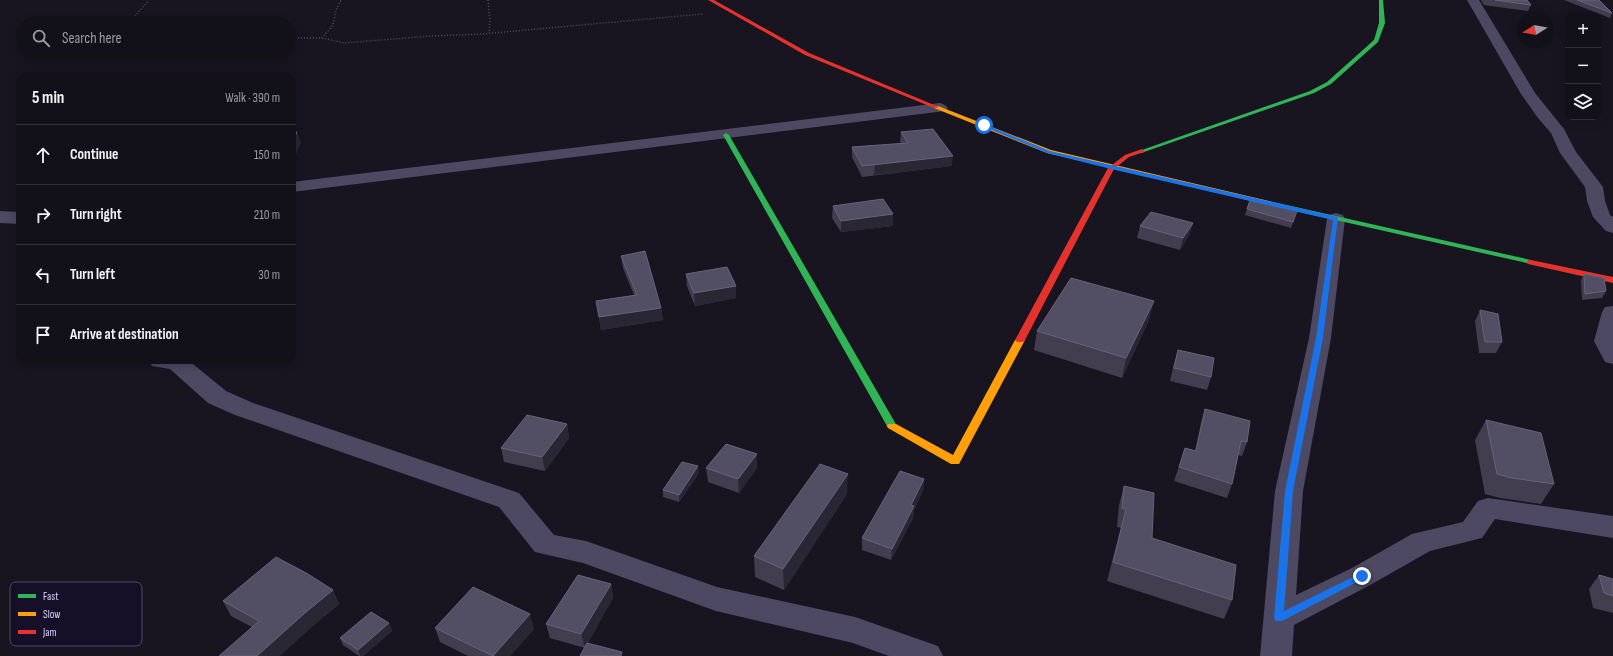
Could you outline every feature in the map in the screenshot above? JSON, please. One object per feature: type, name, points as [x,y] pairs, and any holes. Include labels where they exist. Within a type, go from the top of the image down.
[{"type":"street","points":[[710,0],[807,54],[1049,152],[1111,168],[1613,280]]},
{"type":"street","points":[[726,135],[893,428],[955,461],[1111,168],[1126,156],[1312,92],[1329,83],[1376,41],[1382,23],[1383,2],[1381,0]]},
{"type":"street","points":[[1473,0],[1528,94],[1543,115],[1558,132],[1568,153],[1594,188],[1596,201],[1602,217],[1613,227]]},
{"type":"street","points":[[296,187],[940,108]]},
{"type":"street","points":[[0,217],[16,218]]},
{"type":"street","points":[[1276,656],[1289,491],[1320,338],[1336,219]]},
{"type":"street","points":[[1613,312],[1605,341],[1613,357]]},
{"type":"street","points":[[178,364],[217,397],[244,409],[509,500],[545,544],[586,552],[716,599],[855,630],[927,656]]},
{"type":"street","points":[[1279,618],[1362,576],[1422,542],[1472,530],[1488,508]]},
{"type":"street","points":[[1488,508],[1613,527]]},
{"type":"street","points":[[1488,508],[1597,533],[1613,540]]},
{"type":"path","points":[[135,16],[149,0]]},
{"type":"path","points":[[322,38],[333,25],[336,10],[341,0]]},
{"type":"path","points":[[488,0],[490,21],[489,33]]},
{"type":"path","points":[[296,38],[322,38],[344,43],[489,33],[689,14],[734,13]]},
{"type":"building","points":[[1495,0],[1527,0],[1531,5]]},
{"type":"building","points":[[1577,0],[1599,0],[1612,13]]},
{"type":"building","points":[[933,129],[953,156],[862,166],[852,147],[908,143],[901,132]]},
{"type":"building","points":[[883,199],[893,214],[841,221],[833,206]]},
{"type":"building","points":[[1250,200],[1297,211],[1293,222],[1247,209]]},
{"type":"building","points":[[1151,212],[1193,223],[1183,238],[1140,226]]},
{"type":"building","points":[[645,251],[661,308],[599,317],[596,301],[637,295],[621,256]]},
{"type":"building","points":[[727,267],[736,286],[694,293],[686,274]]},
{"type":"building","points":[[1584,274],[1604,278],[1606,291],[1585,294]]},
{"type":"building","points":[[1071,278],[1154,301],[1126,358],[1037,331]]},
{"type":"building","points":[[1480,310],[1498,314],[1502,342],[1485,342]]},
{"type":"building","points":[[1178,350],[1214,358],[1211,377],[1174,368]]},
{"type":"building","points":[[1205,409],[1250,421],[1247,442],[1241,441],[1232,484],[1179,467],[1185,448],[1196,451]]},
{"type":"building","points":[[527,415],[567,424],[542,457],[501,448]]},
{"type":"building","points":[[1486,420],[1541,433],[1554,484],[1512,478],[1497,474]]},
{"type":"building","points":[[726,444],[757,454],[738,479],[706,468]]},
{"type":"building","points":[[682,462],[698,466],[679,495],[663,490]]},
{"type":"building","points":[[820,464],[848,474],[783,569],[754,556]]},
{"type":"building","points":[[900,471],[924,479],[911,505],[914,506],[892,549],[862,538]]},
{"type":"building","points":[[1124,486],[1154,493],[1152,538],[1236,565],[1232,600],[1113,562],[1126,509],[1122,508]]},
{"type":"building","points":[[276,557],[308,574],[333,590],[257,656],[219,656],[259,621],[223,601]]},
{"type":"building","points":[[578,575],[611,584],[581,634],[546,624]]},
{"type":"building","points":[[1599,575],[1613,579],[1613,596],[1604,593]]},
{"type":"building","points":[[473,587],[530,614],[493,656],[435,628]]},
{"type":"building","points":[[371,612],[389,623],[358,650],[340,638]]},
{"type":"building","points":[[587,643],[622,652],[621,656],[580,656]]},
{"type":"traffic: fast","points":[[1142,151],[1312,92],[1329,83],[1376,41],[1382,23],[1381,0]]},
{"type":"traffic: fast","points":[[726,135],[892,426]]},
{"type":"traffic: fast","points":[[1269,203],[1531,262]]},
{"type":"traffic: slow","points":[[936,107],[1049,152],[1269,203]]},
{"type":"traffic: slow","points":[[892,426],[955,461],[1020,340]]},
{"type":"traffic: jam","points":[[710,0],[807,54],[936,107]]},
{"type":"traffic: jam","points":[[1020,340],[1111,168],[1127,156],[1142,151]]},
{"type":"traffic: jam","points":[[1531,262],[1613,280]]},
{"type":"route","points":[[984,125],[1049,152],[1111,168],[1336,219],[1320,338],[1289,491],[1279,618],[1362,576]]}]
